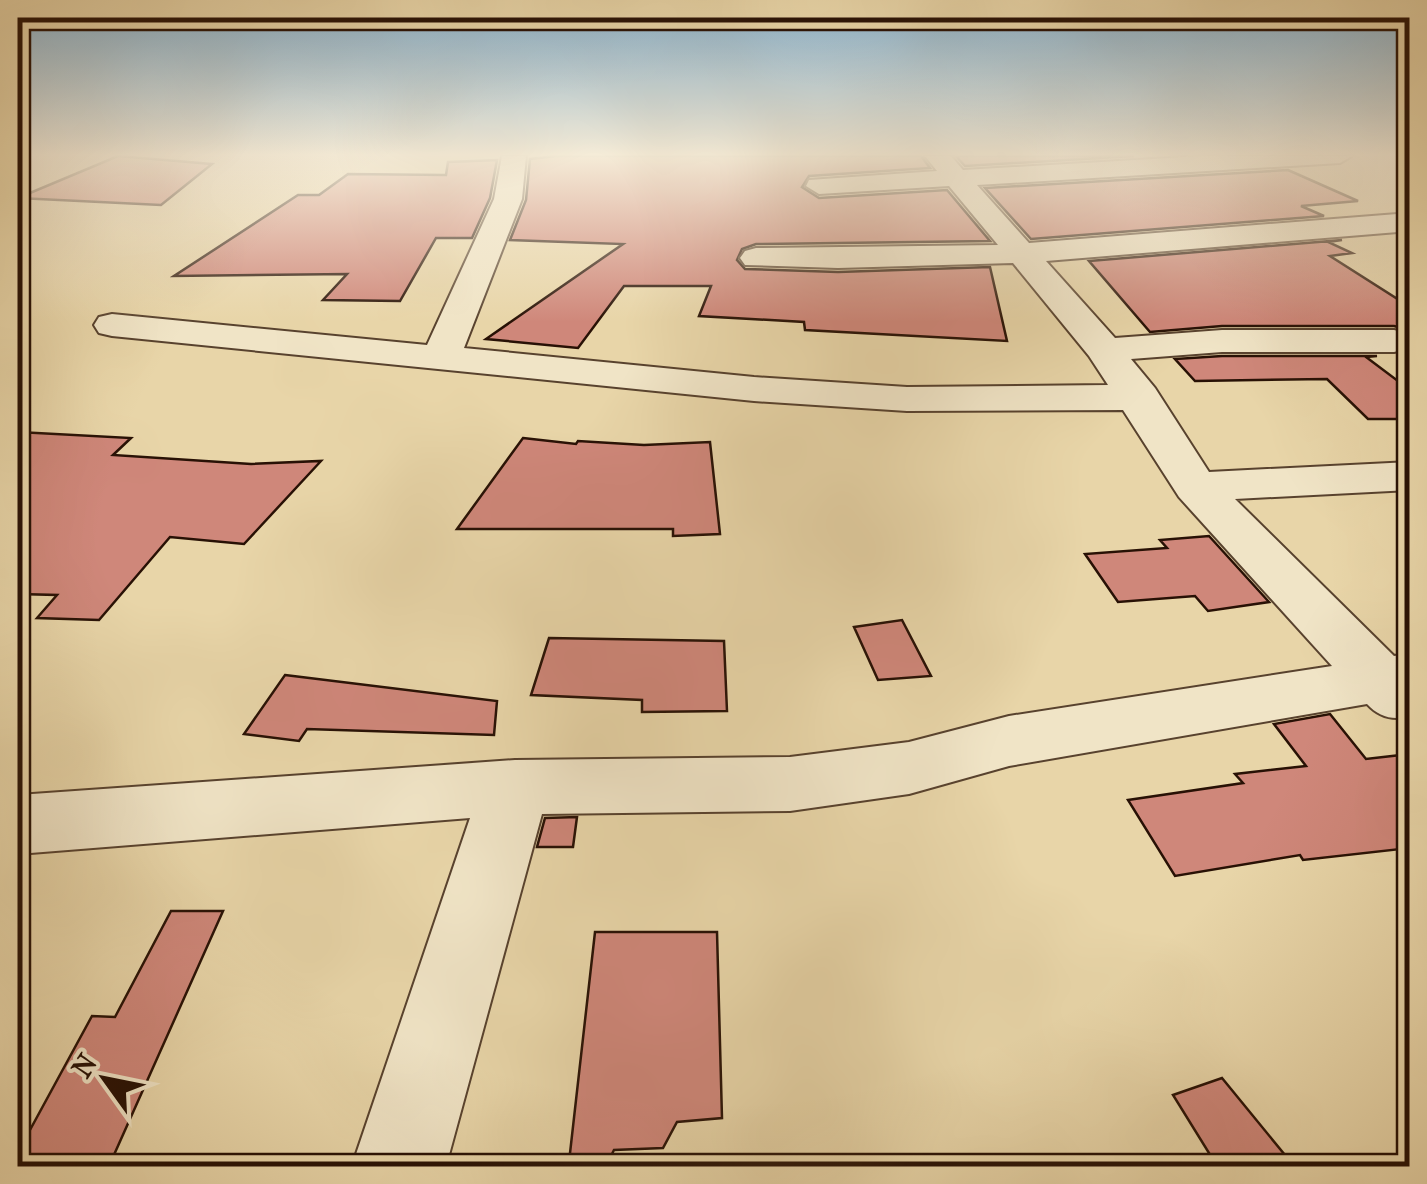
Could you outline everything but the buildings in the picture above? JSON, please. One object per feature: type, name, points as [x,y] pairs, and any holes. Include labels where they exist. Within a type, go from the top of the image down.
[{"type":"street","points":[[440,360],[503,211]]},
{"type":"street","points":[[984,211],[1105,350],[1140,397],[1196,487],[1398,687]]},
{"type":"street","points":[[756,258],[890,261],[1021,255],[1410,222]]},
{"type":"street","points":[[112,325],[440,360],[907,399],[1140,397]]},
{"type":"street","points":[[1105,350],[1222,340],[1394,341]]},
{"type":"street","points":[[1196,487],[1410,476]]},
{"type":"street","points":[[18,824],[515,787],[790,784],[909,768],[1009,741],[1398,687]]},
{"type":"street","points":[[399,1166],[515,787]]}]
